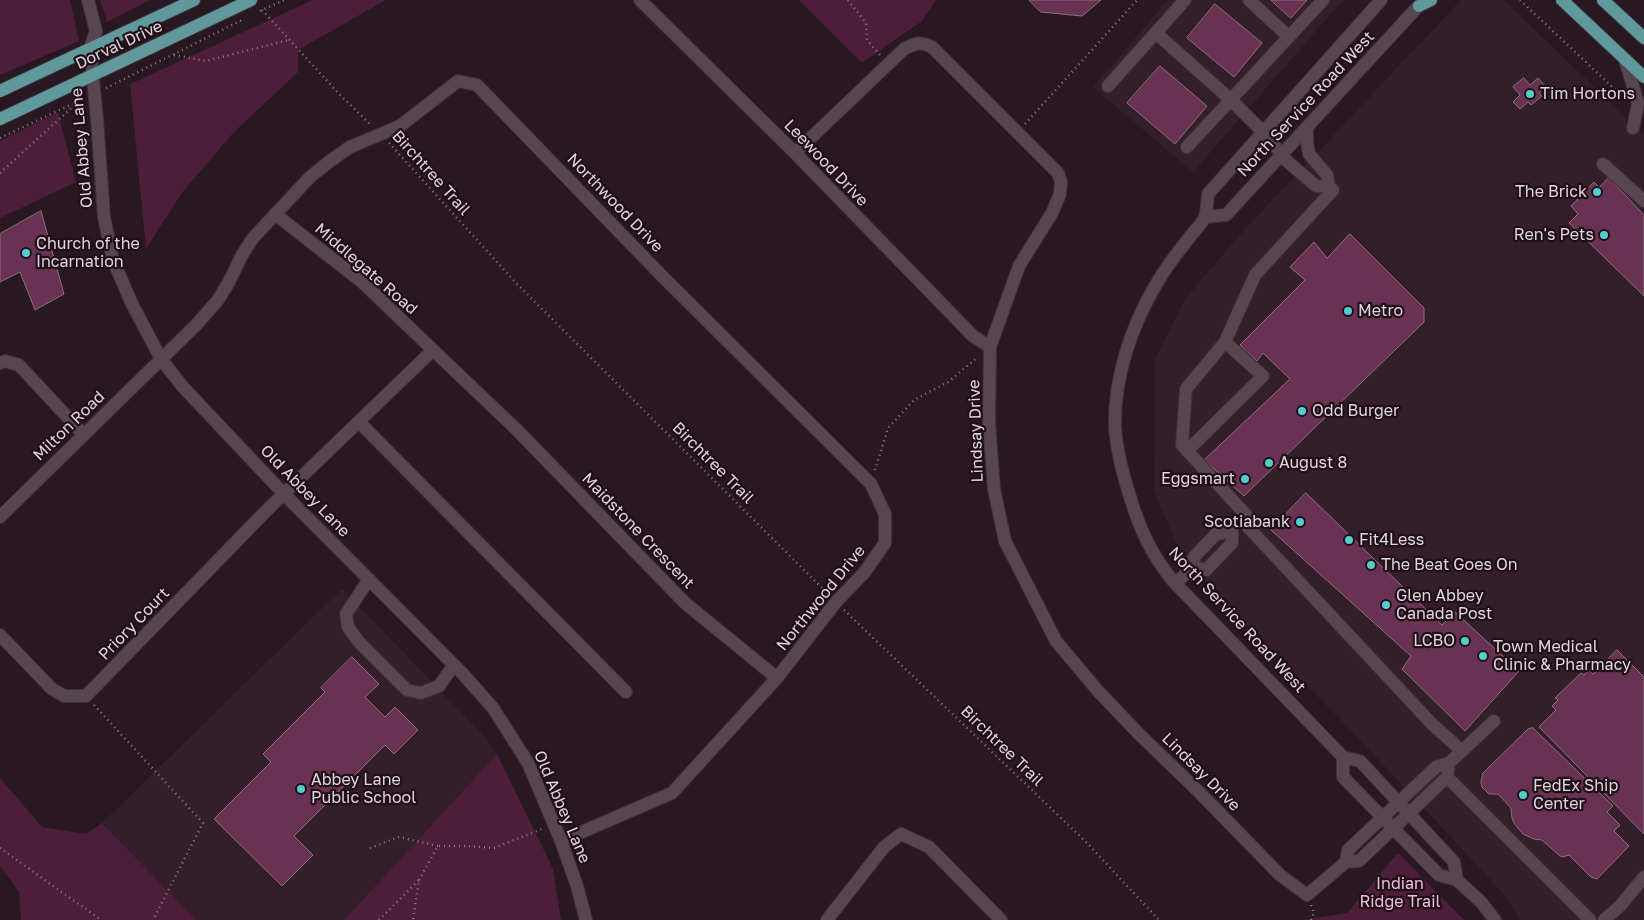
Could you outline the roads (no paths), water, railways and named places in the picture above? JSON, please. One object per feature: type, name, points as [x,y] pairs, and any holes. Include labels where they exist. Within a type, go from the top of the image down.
[{"type":"main road","name":"Dorval Drive","points":[[0,91],[194,0]]},
{"type":"main road","name":"Dorval Drive","points":[[0,119],[251,0]]},
{"type":"main road","points":[[1421,3],[1431,0]]},
{"type":"main road","points":[[1562,0],[1644,77]]},
{"type":"main road","points":[[1603,0],[1644,38]]},
{"type":"street","name":"Old Abbey Lane","points":[[88,0],[96,31],[90,48],[104,217],[113,260],[132,304],[161,359],[183,387],[284,494],[454,665],[493,708],[528,763],[578,886],[586,920]]},
{"type":"street","name":"Leewood Drive","points":[[640,0],[795,153],[973,336],[990,347]]},
{"type":"street","points":[[1108,86],[1185,0]]},
{"type":"street","points":[[1249,0],[1289,37]]},
{"type":"street","points":[[1187,147],[1323,0]]},
{"type":"street","name":"North Service Road West","points":[[1377,1],[1208,194],[1205,217],[1166,268],[1141,313],[1128,345],[1120,375],[1115,423],[1126,484],[1138,522],[1157,561],[1344,757],[1360,761],[1409,814]]},
{"type":"street","name":"North Service Road West","points":[[1205,217],[1226,215],[1421,3]]},
{"type":"street","points":[[1156,33],[1231,100],[1263,132],[1288,162],[1316,186],[1329,187],[1327,175],[1309,154],[1306,142],[1306,128]]},
{"type":"street","name":"Lindsay Drive","points":[[795,153],[904,49],[914,44],[924,43],[932,48],[1058,174],[1061,182],[1060,194],[1052,213],[1019,266],[990,347],[989,422],[994,489],[1005,541],[1056,641],[1098,691],[1280,875],[1307,894],[1346,862],[1359,861],[1447,777]]},
{"type":"street","points":[[1625,60],[1638,103],[1633,128]]},
{"type":"street","name":"Northwood Drive","points":[[161,359],[196,325],[218,300],[253,238],[310,177],[350,147],[400,126],[458,81],[478,85],[661,274],[871,484],[884,514],[885,543],[864,573],[836,602],[777,678]]},
{"type":"street","points":[[1603,164],[1644,201]]},
{"type":"street","points":[[1333,190],[1255,275],[1226,342],[1186,389],[1182,445],[1247,516],[1248,527],[1432,724],[1462,751]]},
{"type":"street","name":"Middlegate Road","points":[[275,214],[362,282],[433,350]]},
{"type":"street","points":[[1187,451],[1263,376],[1226,342]]},
{"type":"street","points":[[284,494],[433,350]]},
{"type":"street","name":"Maidstone Crescent","points":[[433,350],[518,430],[685,604],[777,678]]},
{"type":"street","points":[[2,359],[19,365],[84,435]]},
{"type":"street","name":"Milton Road","points":[[0,517],[161,359]]},
{"type":"street","points":[[359,422],[626,692]]},
{"type":"street","name":"Priory Court","points":[[0,635],[52,689],[64,696],[86,696],[284,494]]},
{"type":"street","points":[[1176,583],[1193,567]]},
{"type":"street","points":[[369,579],[346,614],[348,627],[358,641],[407,690],[421,693],[439,686],[454,665]]},
{"type":"street","points":[[561,841],[672,793],[777,678]]},
{"type":"street","name":"Lindsay Drive","points":[[1346,862],[1348,850],[1382,817],[1436,767],[1449,764],[1494,721]]},
{"type":"street","points":[[1344,757],[1343,777],[1439,875],[1456,880],[1481,902],[1496,920]]},
{"type":"street","points":[[1449,764],[1447,777],[1590,920]]},
{"type":"street","points":[[1409,814],[1454,862],[1456,880]]},
{"type":"street","points":[[827,920],[884,847],[901,834],[929,847],[1001,920]]},
{"type":"street","points":[[1604,920],[1620,906],[1644,877]]},
{"type":"place","name":"Tim Hortons","points":[[1530,94]]},
{"type":"place","name":"The Brick","points":[[1597,192]]},
{"type":"place","name":"Ren's Pets","points":[[1604,235]]},
{"type":"place","name":"Church of the Incarnation","points":[[26,253]]},
{"type":"place","name":"Metro","points":[[1348,311]]},
{"type":"place","name":"Odd Burger","points":[[1302,411]]},
{"type":"place","name":"August 8","points":[[1269,463]]},
{"type":"place","name":"Eggsmart","points":[[1245,479]]},
{"type":"place","name":"Scotiabank","points":[[1300,522]]},
{"type":"place","name":"Fit4Less","points":[[1349,540]]},
{"type":"place","name":"The Beat Goes On","points":[[1371,565]]},
{"type":"place","name":"Glen Abbey Canada Post","points":[[1386,605]]},
{"type":"place","name":"LCBO","points":[[1465,641]]},
{"type":"place","name":"Town Medical Clinic & Pharmacy","points":[[1483,656]]},
{"type":"place","name":"Abbey Lane Public School","points":[[301,789]]},
{"type":"place","name":"FedEx Ship Center","points":[[1523,795]]},
{"type":"park label","name":"Indian Ridge Trail","points":[[1400,893]]}]
